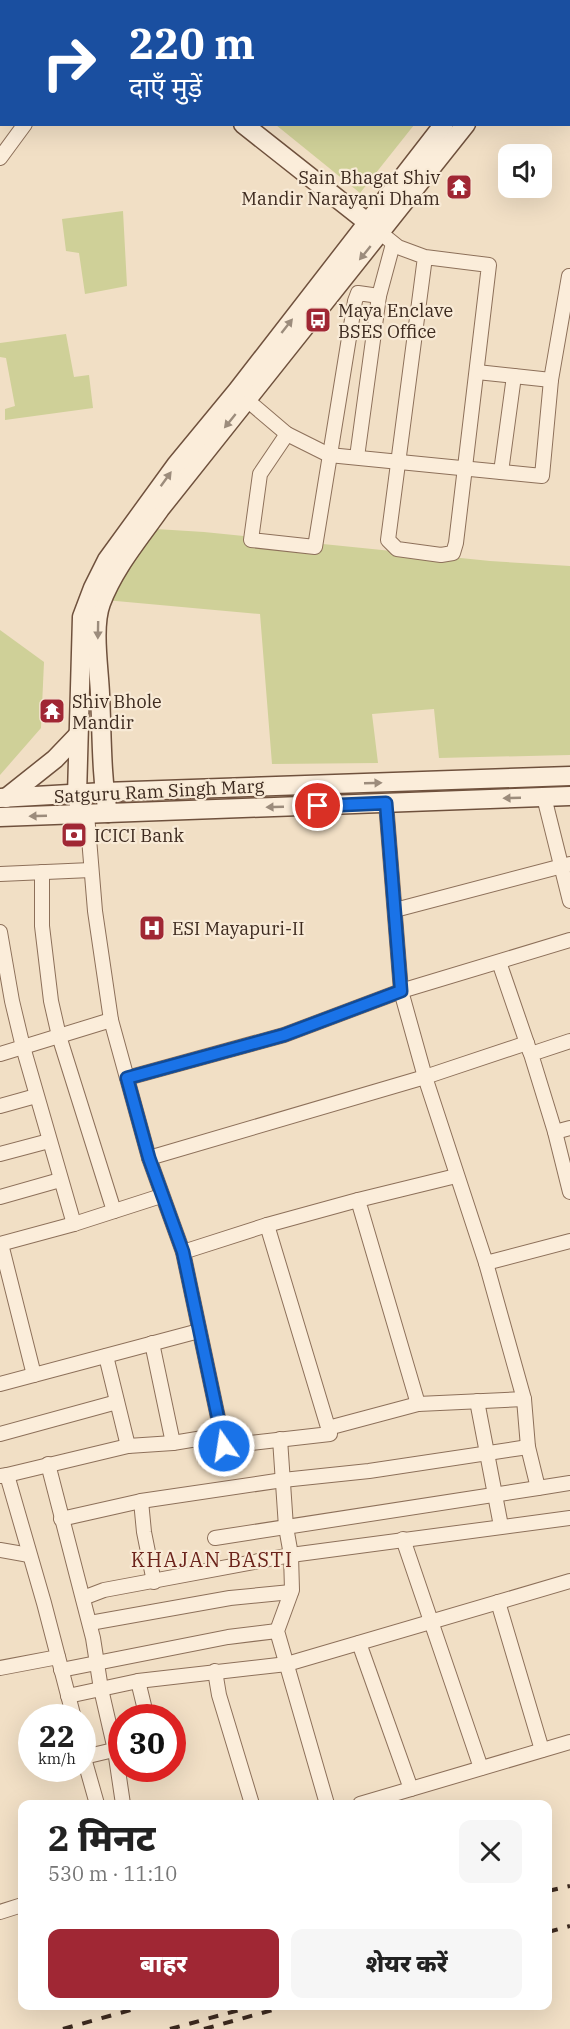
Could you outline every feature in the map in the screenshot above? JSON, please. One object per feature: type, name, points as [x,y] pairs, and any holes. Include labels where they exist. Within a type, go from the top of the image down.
[{"type":"street","points":[[0,158],[24,126]]},
{"type":"street","points":[[246,126],[381,233],[425,257],[489,265],[453,553],[441,555],[397,549],[388,540],[425,257]]},
{"type":"street","points":[[267,1225],[330,1434],[224,1446],[183,1252],[149,1158],[111,1020],[84,814],[76,795],[82,617],[107,560],[176,465],[237,391],[381,233],[443,126]]},
{"type":"street","points":[[108,813],[104,792],[99,612],[125,556],[189,472],[464,126]]},
{"type":"street","points":[[357,457],[379,296],[381,233]]},
{"type":"street","points":[[247,400],[287,434],[329,455],[542,476],[551,380],[569,276]]},
{"type":"street","points":[[287,434],[260,474],[251,540],[315,547],[357,293],[379,296]]},
{"type":"street","points":[[477,372],[551,380]]},
{"type":"street","points":[[501,472],[514,376]]},
{"type":"street","points":[[3,798],[55,759],[78,735]]},
{"type":"street","name":"Satguru Ram Singh Marg","points":[[3,798],[104,792],[570,776]]},
{"type":"street","name":"Satguru Ram Singh Marg","points":[[0,818],[570,796]]},
{"type":"street","points":[[544,797],[565,865],[570,901]]},
{"type":"street","points":[[386,803],[401,991],[425,1077],[486,1263],[524,1398],[528,1447],[538,1488]]},
{"type":"street","points":[[395,910],[565,865]]},
{"type":"street","points":[[1,877],[42,872],[91,870]]},
{"type":"street","points":[[42,872],[44,961],[51,1001],[59,1036],[114,1211]]},
{"type":"street","points":[[0,932],[23,1047],[74,1224]]},
{"type":"street","points":[[127,1078],[284,1035],[401,991],[570,940]]},
{"type":"street","points":[[499,962],[555,1132],[570,1192]]},
{"type":"street","points":[[0,1054],[111,1020]]},
{"type":"street","points":[[149,1158],[529,1048],[570,1041]]},
{"type":"street","points":[[0,1106],[36,1096]]},
{"type":"street","points":[[555,1132],[570,1128]]},
{"type":"street","points":[[0,1154],[49,1142]]},
{"type":"street","points":[[183,1252],[267,1225],[456,1176]]},
{"type":"street","points":[[0,1197],[60,1180]]},
{"type":"street","points":[[34,1375],[0,1244],[74,1224],[162,1196]]},
{"type":"street","points":[[358,1200],[418,1404]]},
{"type":"street","points":[[486,1263],[570,1241]]},
{"type":"street","points":[[0,1383],[200,1331]]},
{"type":"street","points":[[153,1343],[173,1443]]},
{"type":"street","points":[[106,1356],[128,1446]]},
{"type":"street","points":[[328,1428],[418,1404],[524,1398]]},
{"type":"street","points":[[477,1401],[501,1526]]},
{"type":"street","points":[[0,1434],[117,1402]]},
{"type":"street","points":[[70,1704],[29,1554],[3,1475],[128,1446],[173,1443],[221,1435]]},
{"type":"street","points":[[280,1439],[286,1527],[291,1555],[291,1592],[277,1630],[326,1800]]},
{"type":"street","points":[[61,1520],[141,1501],[528,1447]]},
{"type":"street","points":[[48,1464],[90,1623],[101,1689],[108,1714]]},
{"type":"street","points":[[215,1538],[570,1483]]},
{"type":"street","points":[[141,1501],[144,1532],[154,1582]]},
{"type":"street","points":[[83,1598],[104,1590],[291,1555],[570,1518]]},
{"type":"street","points":[[403,1539],[481,1768]]},
{"type":"street","points":[[0,1550],[29,1554]]},
{"type":"street","points":[[68,1696],[138,1681],[287,1664],[570,1581]]},
{"type":"street","points":[[90,1623],[219,1600],[291,1592]]},
{"type":"street","points":[[498,1602],[542,1750]]},
{"type":"street","points":[[0,1668],[60,1663],[97,1663],[228,1636],[277,1630]]},
{"type":"street","points":[[359,1643],[411,1790]]},
{"type":"street","points":[[215,1671],[219,1695],[251,1800]]},
{"type":"street","points":[[138,1681],[144,1704]]},
{"type":"street","points":[[375,1800],[570,1742]]},
{"type":"street","points":[[91,1782],[96,1800]]},
{"type":"street","points":[[121,1782],[123,1800]]},
{"type":"street","points":[[0,1912],[18,1906]]},
{"type":"green space","points":[[277,126],[413,126],[360,193]]},
{"type":"green space","points":[[123,211],[127,286],[85,294],[79,253],[66,251],[62,219]]},
{"type":"green space","points":[[66,334],[74,377],[89,375],[93,408],[5,420],[5,409],[15,406],[6,358],[0,357],[0,343]]},
{"type":"green space","points":[[156,529],[490,561],[570,566],[570,755],[439,758],[434,709],[372,714],[378,763],[272,764],[260,614],[105,600],[112,574]]},
{"type":"green space","points":[[0,630],[44,662],[41,728],[0,775]]},
{"type":"railway","points":[[552,1890],[570,1886]]},
{"type":"railway","points":[[552,1931],[570,1926]]},
{"type":"railway","points":[[63,2029],[131,2010]]},
{"type":"railway","points":[[170,2029],[239,2010]]},
{"type":"railway","points":[[204,2029],[273,2010]]},
{"type":"place","name":"Sain Bhagat Shiv Mandir Narayani Dham","points":[[459,187]]},
{"type":"place","name":"Maya Enclave BSES Office","points":[[318,320]]},
{"type":"place","name":"Shiv Bhole Mandir","points":[[52,711]]},
{"type":"place","name":"ICICI Bank","points":[[74,835]]},
{"type":"place","name":"ESI Mayapuri-II","points":[[152,928]]},
{"type":"district","name":"KHAJAN BASTI","points":[[212,1559]]},
{"type":"route","points":[[224,1446],[183,1252],[149,1158],[127,1078],[284,1035],[401,991],[386,803],[318,806]]}]
